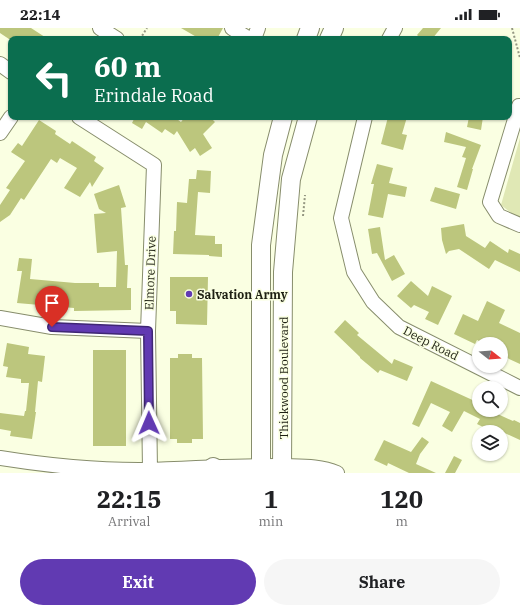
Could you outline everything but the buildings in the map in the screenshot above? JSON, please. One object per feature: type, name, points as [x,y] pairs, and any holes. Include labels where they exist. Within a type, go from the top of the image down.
[{"type":"main road","name":"Thickwood Boulevard","points":[[261,470],[261,246],[273,155],[282,120]]},
{"type":"main road","name":"Thickwood Boulevard","points":[[282,470],[283,272],[291,179],[307,120]]},
{"type":"street","points":[[100,28],[112,36]]},
{"type":"street","points":[[232,28],[244,36]]},
{"type":"street","points":[[520,106],[490,202],[499,216],[520,225]]},
{"type":"street","points":[[0,133],[9,120]]},
{"type":"street","name":"Elmore Drive","points":[[84,120],[154,165],[148,331],[150,470]]},
{"type":"street","name":"Deep Road","points":[[364,120],[341,218],[354,272],[373,302],[399,327],[520,388]]},
{"type":"street","points":[[0,318],[52,327],[148,331]]},
{"type":"street","points":[[0,458],[81,471],[282,470],[320,467],[338,473]]},
{"type":"path","points":[[512,28],[520,58]]},
{"type":"path","points":[[303,218],[305,198],[304,191]]},
{"type":"green space","points":[[520,138],[520,218],[501,205]]},
{"type":"place","name":"Salvation Army","points":[[189,294]]},
{"type":"route","points":[[52,327],[148,331],[149,423]]}]
